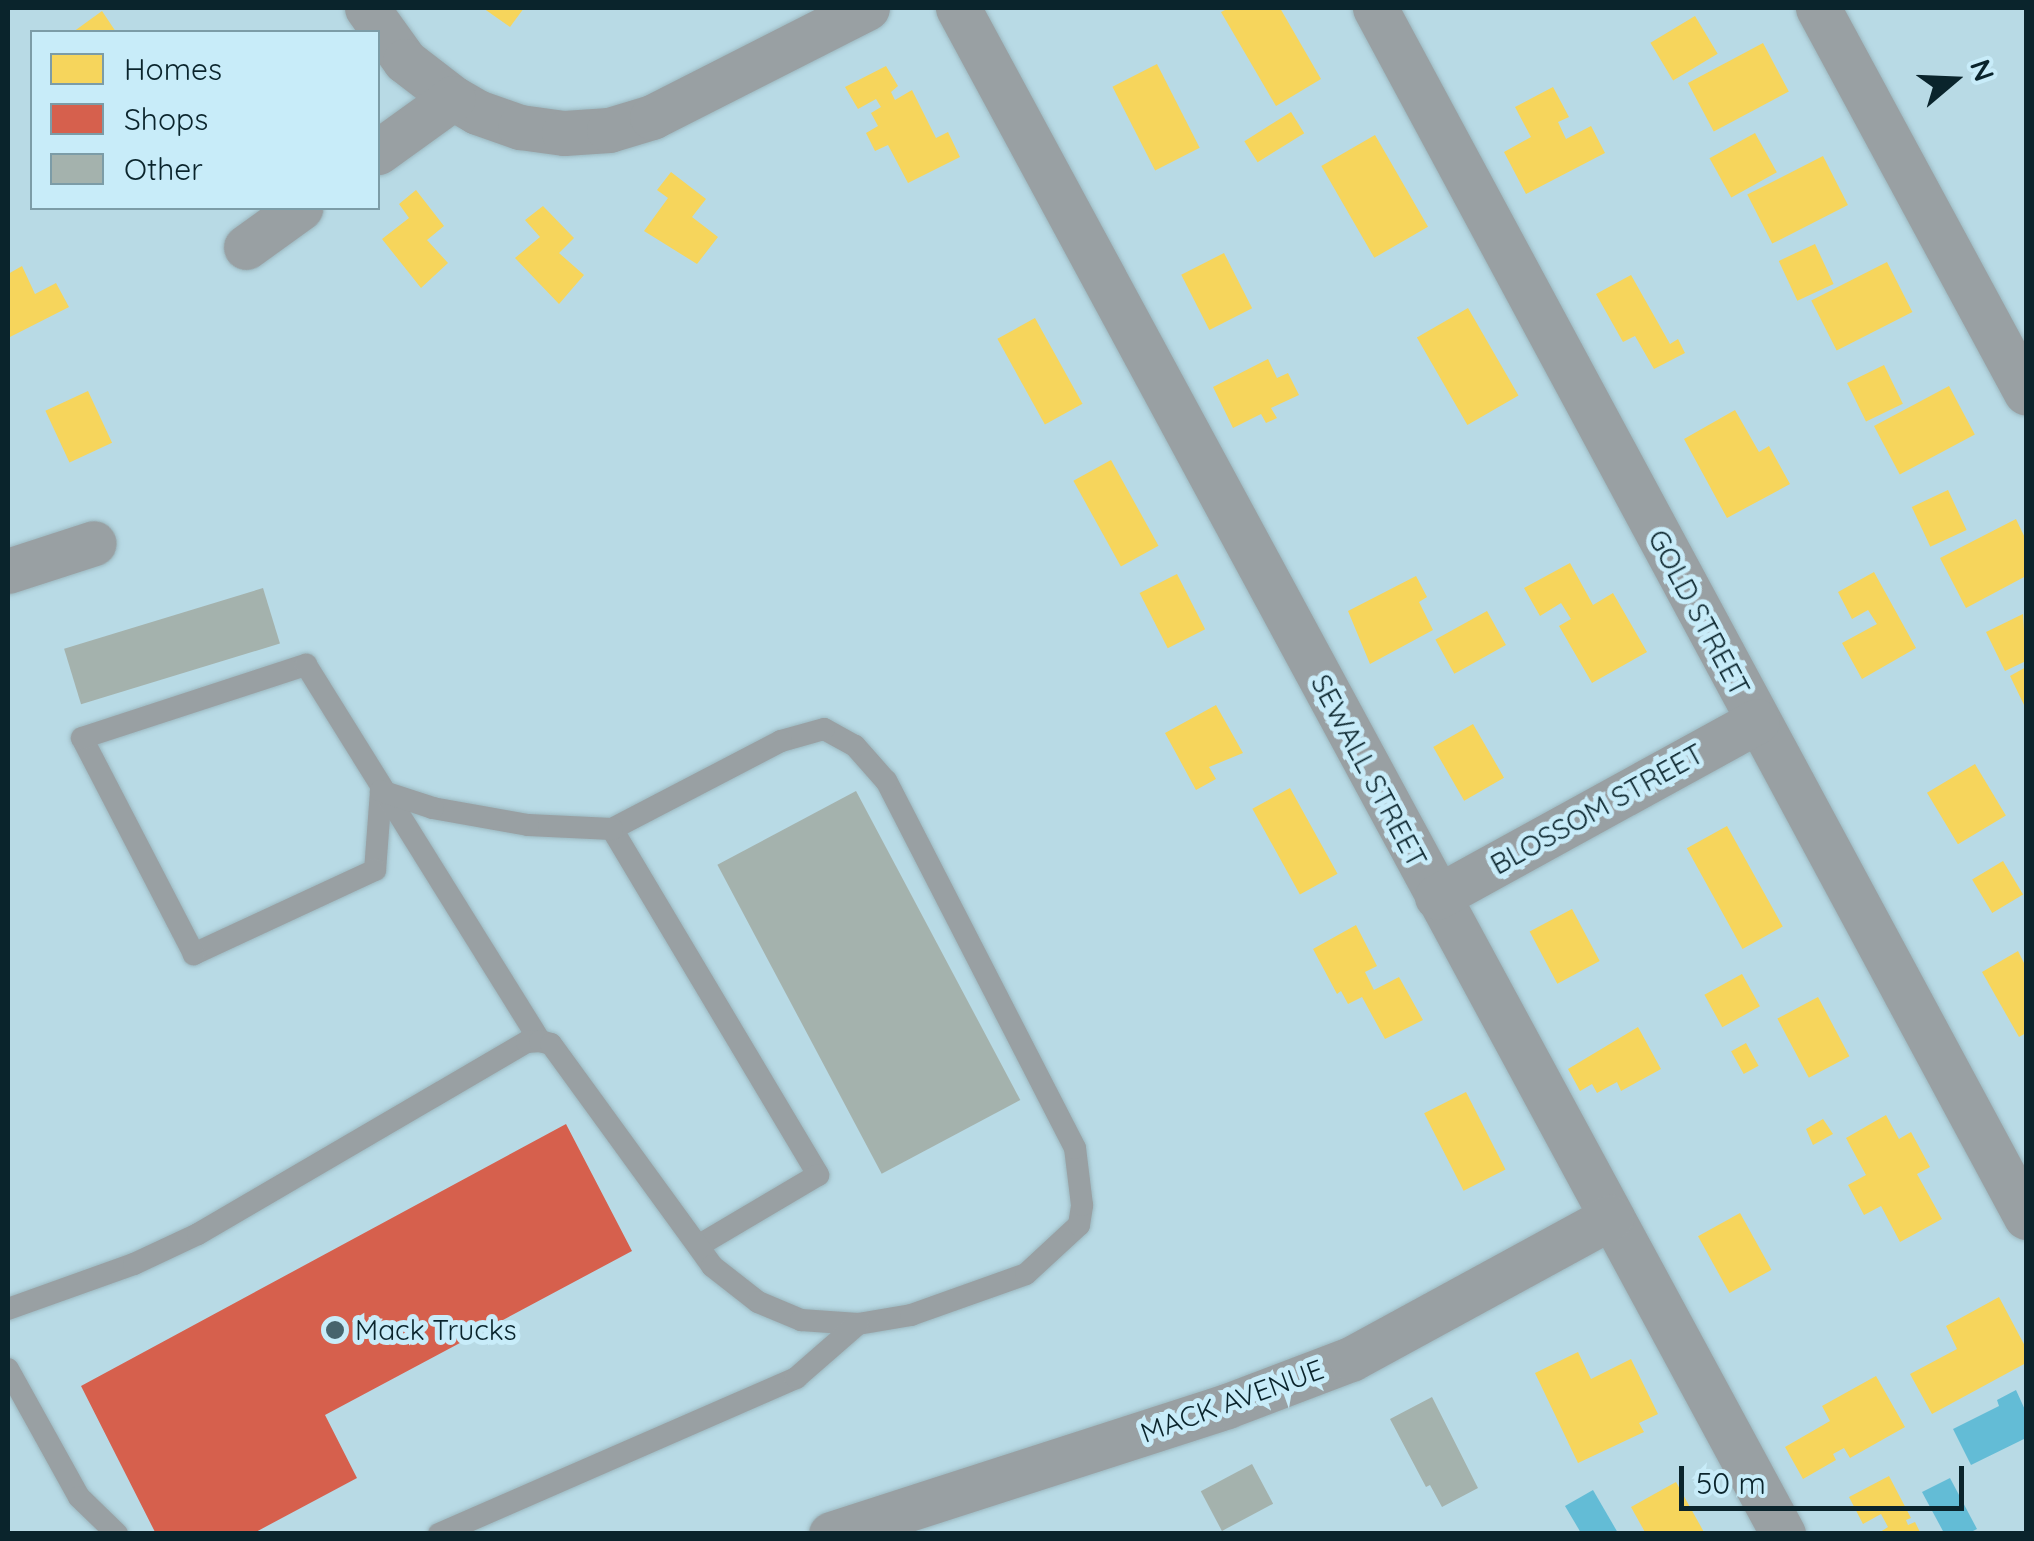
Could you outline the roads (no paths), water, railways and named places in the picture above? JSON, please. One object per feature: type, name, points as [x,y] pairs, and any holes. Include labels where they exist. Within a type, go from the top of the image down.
[{"type":"street","points":[[367,8],[404,61],[454,98],[477,112],[520,127],[564,133],[609,130],[692,100],[868,8]]},
{"type":"street","name":"SEWALL STREET","points":[[958,8],[1783,1534]]},
{"type":"street","name":"GOLD STREET","points":[[1375,8],[2026,1217]]},
{"type":"street","points":[[1818,8],[2026,392]]},
{"type":"street","points":[[380,151],[454,98]]},
{"type":"street","points":[[246,247],[297,210]]},
{"type":"street","points":[[12,560],[94,543]]},
{"type":"street","name":"BLOSSOM STREET","points":[[1437,897],[1757,722]]},
{"type":"street","name":"MACK AVENUE","points":[[831,1534],[1227,1406],[1351,1358],[1610,1217]]},
{"type":"lane","points":[[381,791],[375,870],[194,954],[82,738],[306,665],[540,1041]]},
{"type":"lane","points":[[8,1310],[134,1264],[198,1234],[528,1042],[540,1041],[552,1044],[712,1266],[758,1302],[801,1320],[858,1324],[912,1315],[1026,1274],[1079,1225],[1082,1205],[1074,1148],[1016,1028],[886,781],[855,746],[824,729],[781,741],[612,830],[528,824],[433,808],[381,791]]},
{"type":"lane","points":[[612,830],[818,1174],[698,1246]]},
{"type":"lane","points":[[439,1534],[796,1378],[858,1324]]},
{"type":"lane","points":[[8,1369],[79,1497],[116,1534]]},
{"type":"water","points":[[2016,1390],[2026,1412],[2026,1438],[1971,1465],[1953,1429],[1999,1406],[1997,1400]]},
{"type":"water","points":[[1950,1478],[1977,1529],[1969,1533],[1944,1533],[1922,1492]]},
{"type":"water","points":[[1593,1490],[1618,1533],[1581,1533],[1565,1506]]},
{"type":"place","name":"Mack Trucks","points":[[335,1330]]}]
